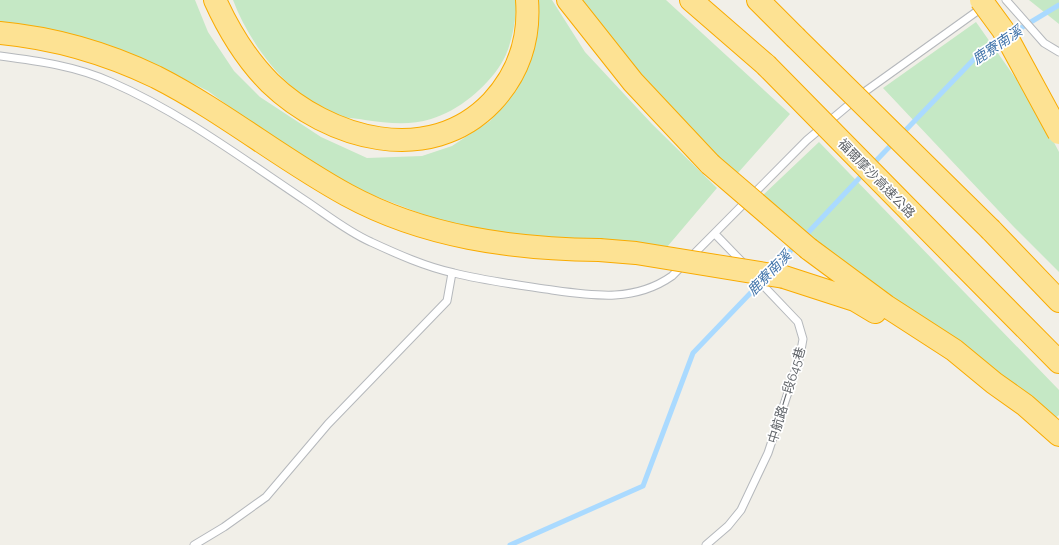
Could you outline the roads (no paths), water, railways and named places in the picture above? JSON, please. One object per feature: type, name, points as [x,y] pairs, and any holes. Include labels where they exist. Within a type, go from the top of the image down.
[{"type":"highway","points":[[215,0],[224,21],[246,56],[284,95],[308,112],[329,123],[363,135],[392,141],[422,138],[452,129],[479,113],[490,104],[508,84],[521,58],[528,29],[527,0]]},
{"type":"highway","points":[[568,0],[634,82],[710,164],[809,249],[886,306],[954,350],[994,383],[1025,405],[1059,435]]},
{"type":"highway","name":"福爾摩沙高速公路","points":[[691,0],[766,65],[1059,362]]},
{"type":"highway","points":[[758,0],[991,230],[1059,302]]},
{"type":"highway","points":[[981,0],[1003,30],[1059,132]]},
{"type":"highway","points":[[0,33],[25,35],[82,49],[155,77],[184,93],[341,191],[389,215],[441,232],[482,241],[560,249],[636,253],[784,277],[855,300],[926,343],[974,378],[1025,405]]},
{"type":"lane","points":[[0,56],[51,62],[110,81],[173,113],[370,242],[452,272],[492,281],[589,295],[622,296],[641,292],[661,284],[672,276],[807,140],[863,93],[976,12],[987,0]]},
{"type":"lane","points":[[1006,0],[1044,43],[1059,52]]},
{"type":"lane","name":"中航路一段645巷","points":[[706,545],[728,526],[741,510],[768,453],[800,356],[803,339],[798,322],[715,234]]},
{"type":"lane","points":[[194,545],[224,527],[266,497],[328,424],[447,301],[452,272]]},
{"type":"waterway","name":"鹿寮南溪","points":[[1011,34],[1059,5]]},
{"type":"waterway","name":"鹿寮南溪","points":[[901,135],[978,55],[1002,39]]},
{"type":"waterway","name":"鹿寮南溪","points":[[872,165],[894,142]]},
{"type":"waterway","name":"鹿寮南溪","points":[[803,238],[865,172]]},
{"type":"waterway","name":"鹿寮南溪","points":[[773,269],[796,245]]},
{"type":"waterway","name":"鹿寮南溪","points":[[510,545],[643,486],[693,353],[762,281]]}]
